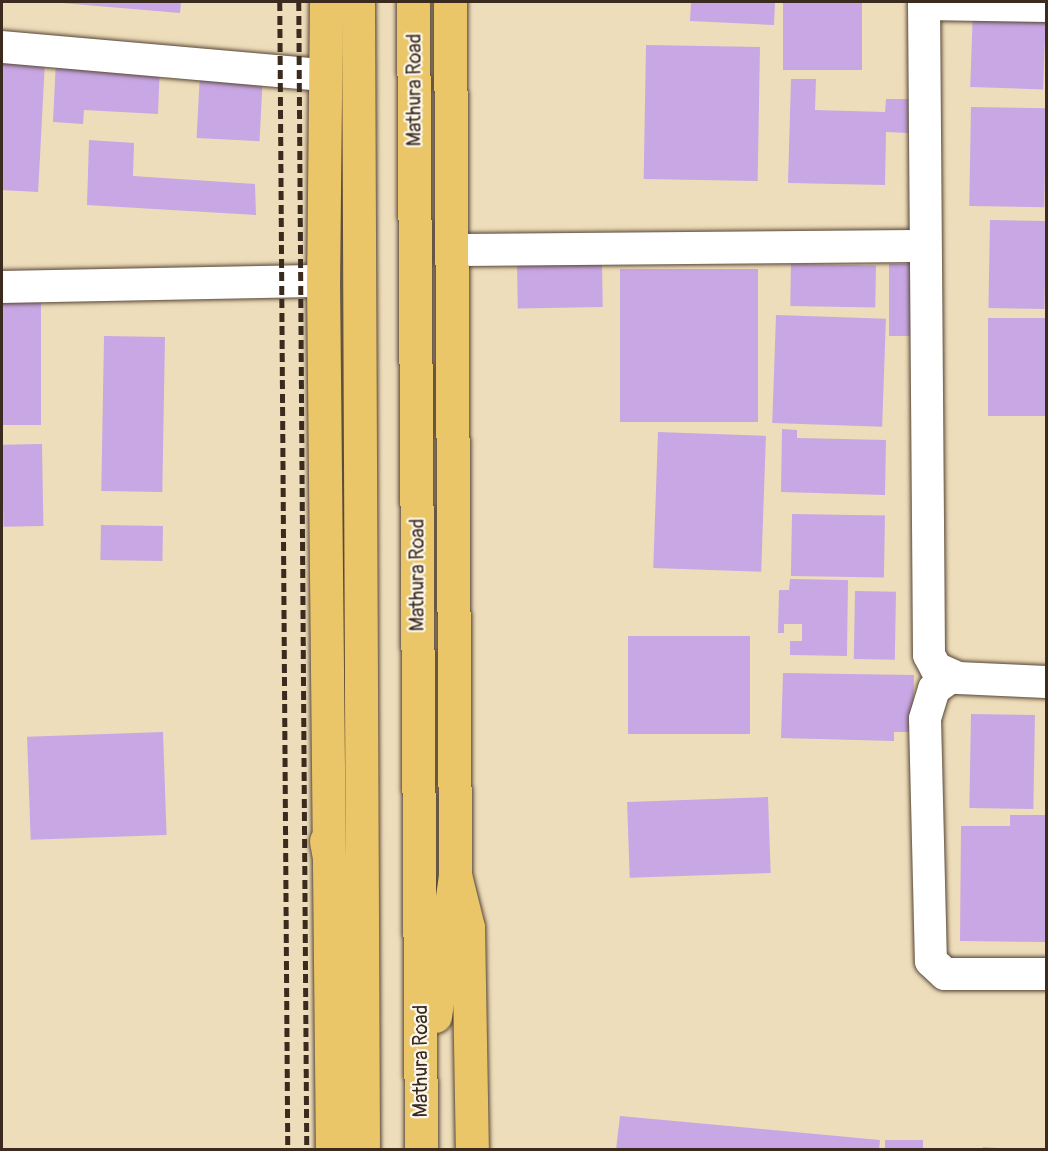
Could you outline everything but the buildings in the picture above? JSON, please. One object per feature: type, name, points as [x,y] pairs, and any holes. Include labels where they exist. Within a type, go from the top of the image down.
[{"type":"main road","points":[[326,2],[323,281],[326,841],[332,1149]]},
{"type":"main road","points":[[358,2],[363,1149]]},
{"type":"main road","name":"Mathura Road","points":[[413,2],[421,1149]]},
{"type":"main road","points":[[421,1096],[445,963],[455,875],[450,250],[452,2]]},
{"type":"main road","points":[[326,841],[362,1038]]},
{"type":"main road","points":[[455,875],[468,927],[472,1149]]},
{"type":"lane","points":[[1047,6],[924,3],[929,655],[936,668],[952,676],[1047,682]]},
{"type":"lane","points":[[2,47],[325,75]]},
{"type":"lane","points":[[450,250],[925,246]]},
{"type":"lane","points":[[2,287],[323,281]]},
{"type":"lane","points":[[952,676],[934,689],[925,719],[931,961],[945,974],[1047,974]]},
{"type":"railway","points":[[280,2],[288,1150]]},
{"type":"railway","points":[[299,2],[307,1150]]}]
